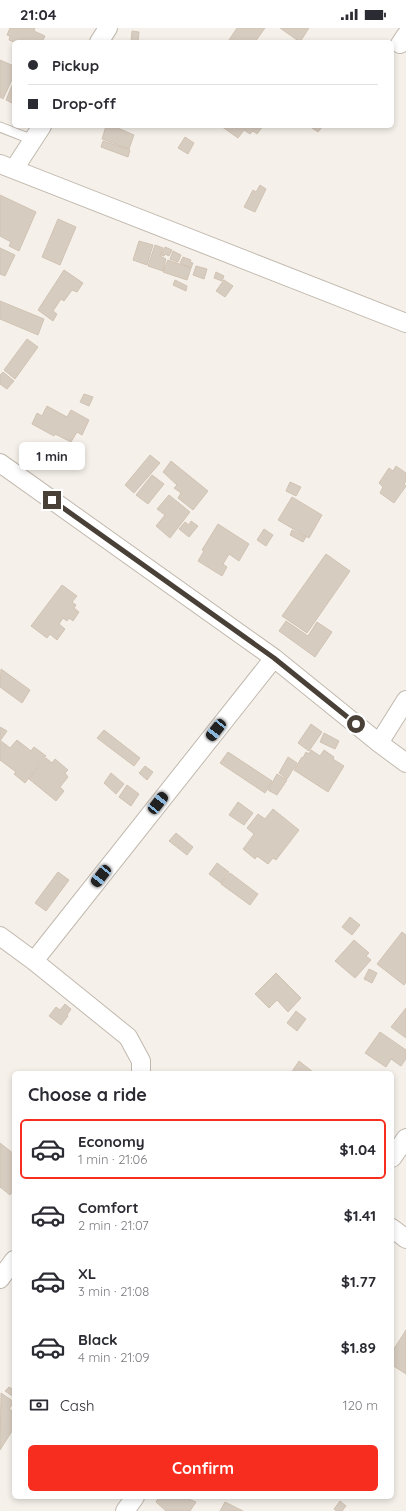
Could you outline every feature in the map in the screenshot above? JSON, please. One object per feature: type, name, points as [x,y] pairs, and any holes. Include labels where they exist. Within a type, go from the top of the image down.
[{"type":"street","points":[[100,40],[108,28]]},
{"type":"street","points":[[38,133],[7,166],[406,323]]},
{"type":"street","points":[[0,463],[274,658],[406,763]]},
{"type":"street","points":[[34,961],[274,658]]},
{"type":"street","points":[[379,743],[406,700]]},
{"type":"street","points":[[0,936],[34,961],[128,1037],[141,1061],[141,1071]]},
{"type":"street","points":[[394,1155],[406,1138]]},
{"type":"street","points":[[394,1230],[406,1239]]},
{"type":"street","points":[[0,1279],[12,1263]]},
{"type":"street","points":[[125,1511],[134,1499]]},
{"type":"lane","points":[[0,127],[38,133]]},
{"type":"building","points":[[10,28],[35,28],[34,31],[45,36],[43,40],[12,41],[9,40],[10,36],[7,35]]},
{"type":"building","points":[[237,28],[265,28],[256,40],[229,40]]},
{"type":"building","points":[[280,28],[309,28],[301,40],[297,40]]},
{"type":"building","points":[[132,31],[139,32],[138,40],[131,40]]},
{"type":"building","points":[[0,60],[12,65],[12,79],[3,99],[0,97]]},
{"type":"building","points":[[12,86],[12,103],[6,100]]},
{"type":"building","points":[[105,128],[118,128],[134,135],[129,149],[102,139]]},
{"type":"building","points":[[224,128],[262,128],[257,134],[253,131],[250,134],[244,130],[238,138]]},
{"type":"building","points":[[312,128],[321,128],[318,132]]},
{"type":"building","points":[[185,137],[194,143],[188,154],[178,148]]},
{"type":"building","points":[[103,141],[130,150],[128,157],[101,147]]},
{"type":"building","points":[[260,185],[266,189],[255,212],[244,207],[253,190],[256,192]]},
{"type":"building","points":[[0,195],[36,212],[19,251],[9,246],[11,242],[0,236]]},
{"type":"building","points":[[58,219],[76,227],[60,265],[42,257]]},
{"type":"building","points":[[139,241],[153,245],[147,265],[133,260]]},
{"type":"building","points":[[155,245],[163,248],[160,256],[166,259],[163,271],[148,266]]},
{"type":"building","points":[[165,247],[172,250],[169,256],[165,254],[164,256],[161,255]]},
{"type":"building","points":[[0,248],[15,255],[5,276],[0,274]]},
{"type":"building","points":[[173,251],[181,255],[178,262],[170,259]]},
{"type":"building","points":[[183,257],[191,260],[190,262],[193,263],[191,268],[180,263]]},
{"type":"building","points":[[168,260],[191,268],[187,280],[163,272]]},
{"type":"building","points":[[196,266],[207,269],[204,279],[193,275]]},
{"type":"building","points":[[64,270],[83,283],[77,292],[72,290],[64,301],[61,299],[53,311],[57,314],[53,321],[38,310]]},
{"type":"building","points":[[216,272],[224,276],[222,281],[214,278]]},
{"type":"building","points":[[175,280],[187,286],[186,291],[173,285]]},
{"type":"building","points":[[224,280],[233,286],[225,297],[216,291]]},
{"type":"building","points":[[0,301],[44,319],[38,335],[0,319]]},
{"type":"building","points":[[27,339],[38,347],[15,379],[4,370]]},
{"type":"building","points":[[3,372],[14,381],[7,389],[0,384],[0,375]]},
{"type":"building","points":[[84,394],[93,397],[89,406],[80,402]]},
{"type":"building","points":[[47,406],[67,417],[71,410],[89,420],[82,435],[77,432],[71,442],[55,434],[54,436],[32,424],[37,413],[42,416]]},
{"type":"building","points":[[150,455],[160,463],[134,493],[125,485]]},
{"type":"building","points":[[171,461],[208,491],[193,510],[178,498],[181,493],[174,488],[177,485],[163,472]]},
{"type":"building","points":[[396,466],[406,473],[406,481],[404,484],[406,486],[394,503],[380,493],[383,487],[379,483],[389,468],[393,471]]},
{"type":"building","points":[[152,475],[164,484],[148,504],[136,495]]},
{"type":"building","points":[[290,482],[301,487],[296,496],[286,491]]},
{"type":"building","points":[[169,495],[190,512],[170,538],[156,526],[165,515],[157,509]]},
{"type":"building","points":[[292,497],[322,515],[309,538],[278,520]]},
{"type":"building","points":[[191,521],[198,526],[189,537],[179,529],[185,522],[189,525]]},
{"type":"building","points":[[218,524],[249,544],[239,561],[229,554],[223,564],[227,567],[222,576],[198,561],[204,551],[202,550]]},
{"type":"building","points":[[264,529],[273,535],[266,546],[257,540]]},
{"type":"building","points":[[292,530],[306,537],[303,542],[290,535]]},
{"type":"building","points":[[326,554],[350,571],[307,633],[282,616]]},
{"type":"building","points":[[62,585],[77,596],[72,602],[76,605],[74,608],[79,612],[73,621],[69,618],[67,621],[63,618],[59,624],[65,629],[57,640],[50,634],[47,638],[31,626]]},
{"type":"building","points":[[286,621],[308,636],[317,622],[332,632],[315,657],[279,631]]},
{"type":"building","points":[[1,669],[30,690],[22,703],[0,687]]},
{"type":"building","points":[[311,724],[322,732],[309,751],[298,743]]},
{"type":"building","points":[[0,727],[7,731],[0,741]]},
{"type":"building","points":[[104,730],[140,758],[134,766],[97,738]]},
{"type":"building","points":[[324,733],[339,741],[335,749],[320,742]]},
{"type":"building","points":[[17,740],[31,751],[34,747],[46,756],[25,783],[14,774],[16,772],[0,760],[1,741],[10,748]]},
{"type":"building","points":[[311,750],[320,756],[324,750],[334,757],[333,759],[344,766],[328,792],[294,770],[306,752],[309,754]]},
{"type":"building","points":[[228,752],[272,781],[265,793],[220,763]]},
{"type":"building","points":[[288,757],[297,763],[287,779],[279,773]]},
{"type":"building","points":[[46,758],[52,763],[55,759],[68,770],[65,773],[68,777],[60,787],[64,791],[56,801],[29,779]]},
{"type":"building","points":[[145,766],[153,772],[147,780],[139,773]]},
{"type":"building","points":[[111,773],[124,784],[116,794],[104,783]]},
{"type":"building","points":[[277,774],[287,780],[277,795],[268,790]]},
{"type":"building","points":[[127,785],[139,794],[131,806],[119,797]]},
{"type":"building","points":[[238,802],[253,813],[244,825],[229,815]]},
{"type":"building","points":[[273,809],[299,830],[276,860],[273,858],[268,864],[257,856],[255,859],[243,849],[254,834],[247,828],[258,814],[265,819]]},
{"type":"building","points":[[176,833],[193,847],[187,855],[169,841]]},
{"type":"building","points":[[217,863],[229,872],[221,883],[209,874]]},
{"type":"building","points":[[58,872],[69,880],[46,911],[35,903]]},
{"type":"building","points":[[230,873],[258,894],[250,905],[221,884]]},
{"type":"building","points":[[350,917],[360,925],[352,935],[342,927]]},
{"type":"building","points":[[402,932],[406,935],[406,982],[404,985],[377,964]]},
{"type":"building","points":[[354,940],[369,953],[366,956],[371,960],[355,978],[335,961]]},
{"type":"building","points":[[369,969],[377,973],[372,983],[364,979]]},
{"type":"building","points":[[276,973],[301,998],[288,1012],[277,1000],[269,1008],[255,994]]},
{"type":"building","points":[[65,1004],[71,1009],[61,1025],[49,1016],[56,1007],[60,1010]]},
{"type":"building","points":[[406,1008],[406,1038],[391,1027]]},
{"type":"building","points":[[296,1011],[306,1019],[297,1031],[287,1023]]},
{"type":"building","points":[[380,1032],[406,1050],[406,1059],[401,1066],[391,1059],[386,1067],[365,1053]]},
{"type":"building","points":[[299,1061],[312,1071],[292,1071]]},
{"type":"building","points":[[0,1143],[12,1152],[12,1192],[10,1195],[0,1187]]},
{"type":"building","points":[[406,1330],[406,1374],[394,1366],[394,1349]]},
{"type":"building","points":[[9,1387],[12,1389],[12,1396],[5,1391]]},
{"type":"building","points":[[1,1393],[12,1401],[12,1405],[9,1409],[12,1411],[12,1431],[0,1450]]},
{"type":"building","points":[[158,1499],[188,1499],[196,1502],[190,1511],[166,1511],[156,1502]]},
{"type":"building","points":[[340,1501],[346,1506],[342,1511],[336,1511],[334,1509]]},
{"type":"building","points":[[225,1502],[243,1511],[220,1511]]},
{"type":"route","points":[[52,500],[274,658],[356,724]]}]
